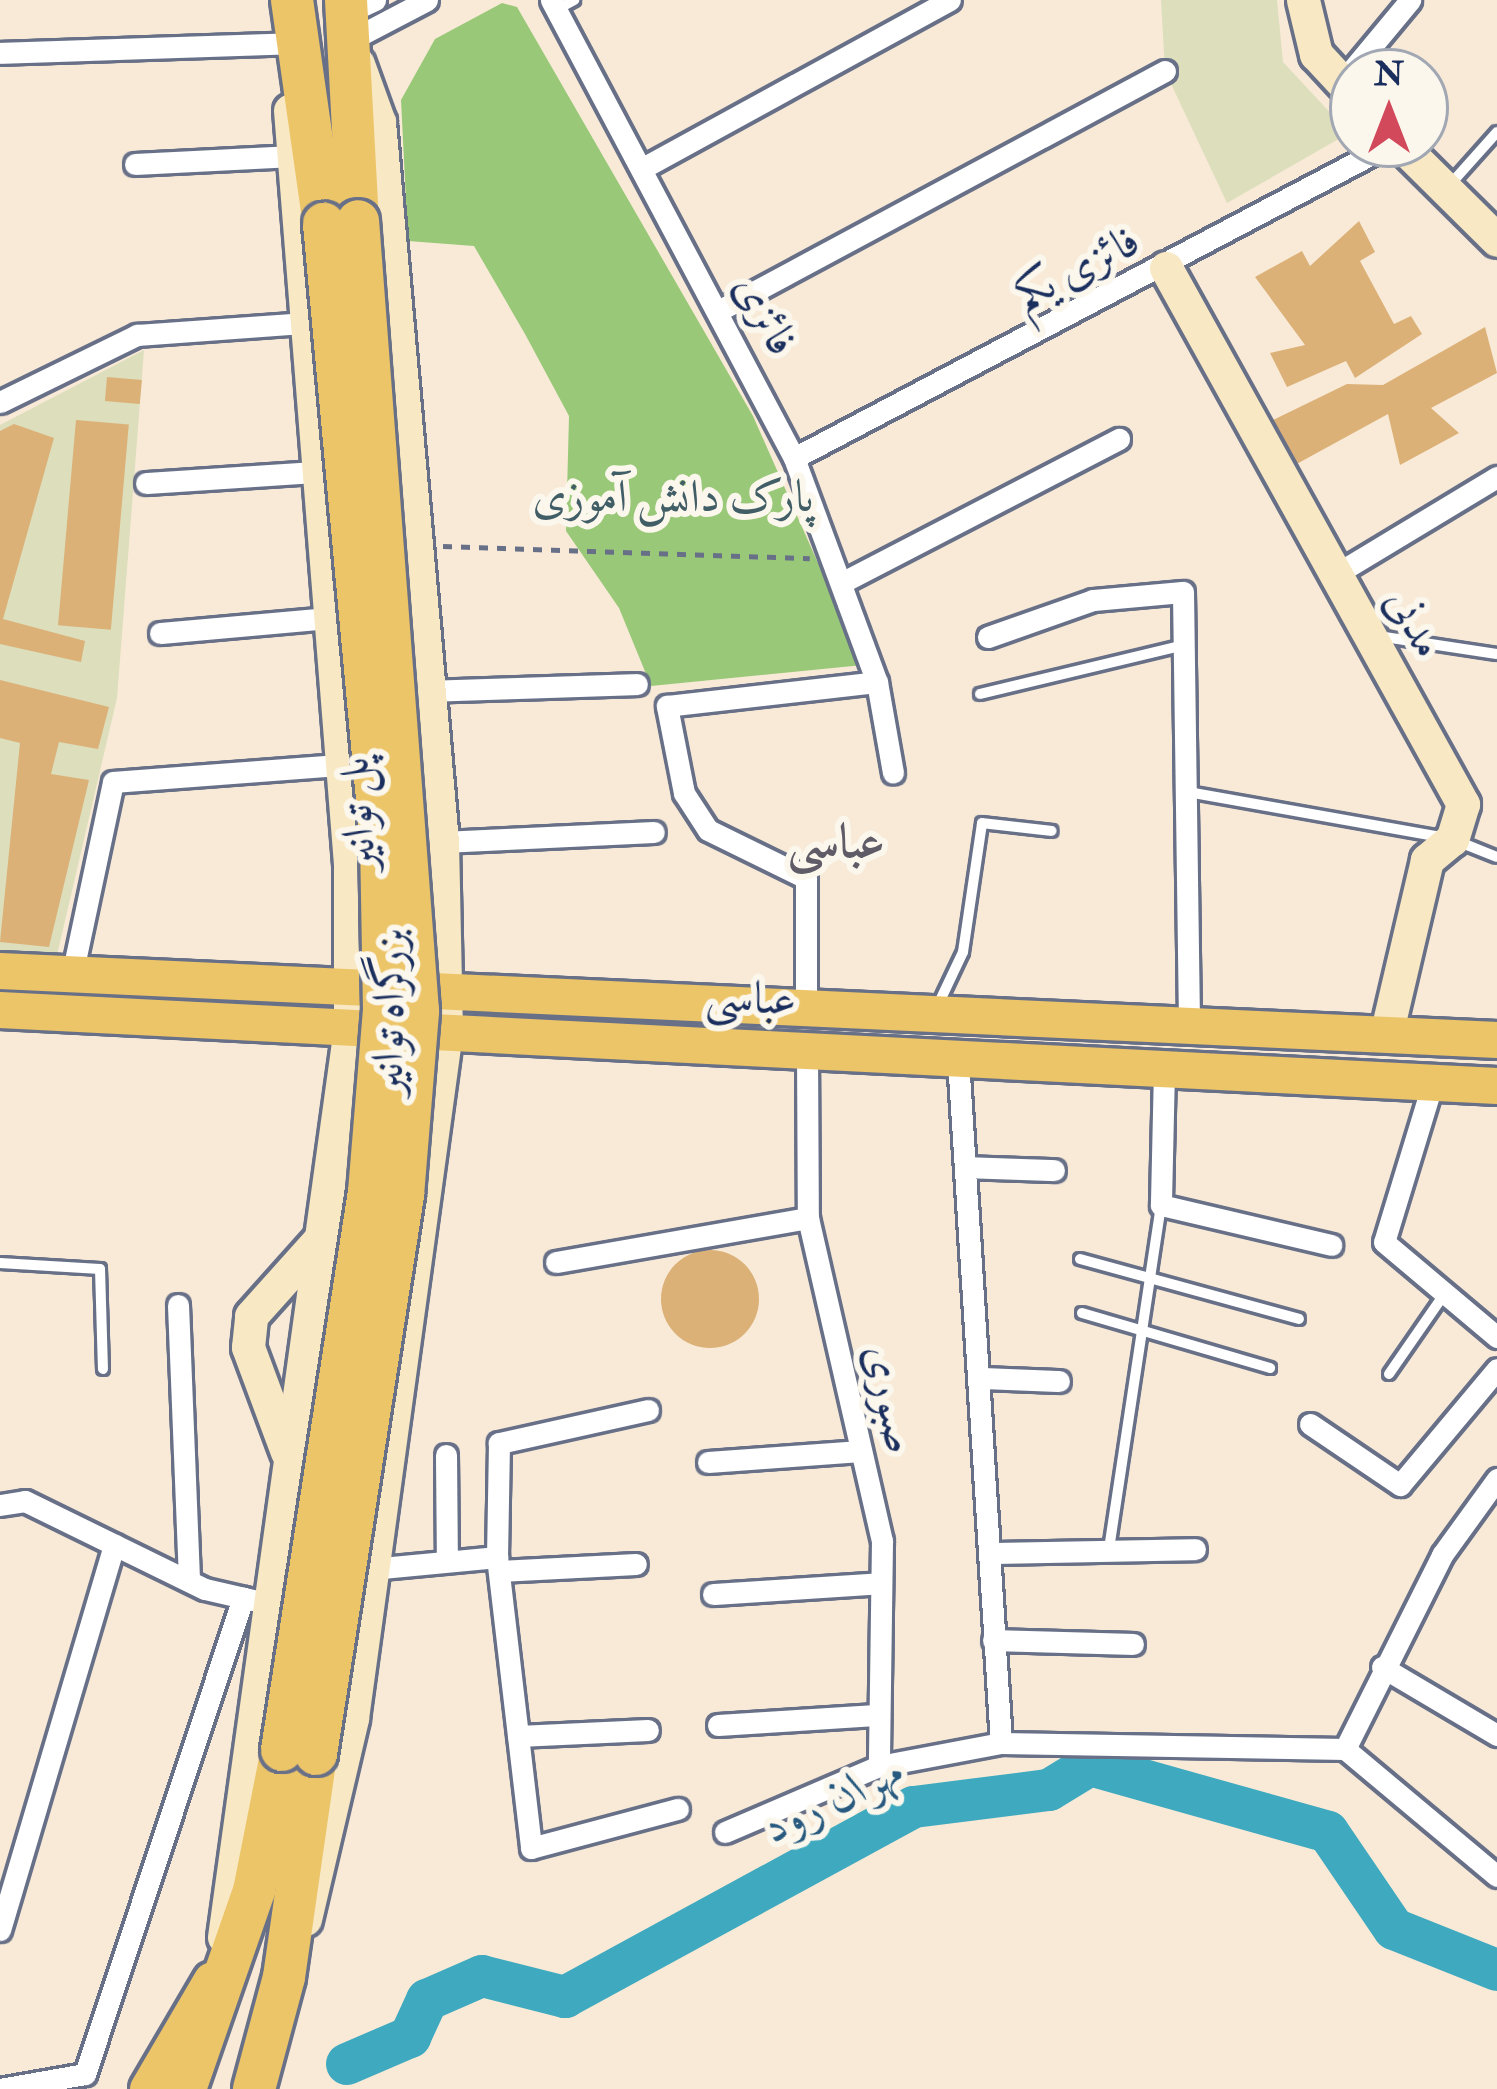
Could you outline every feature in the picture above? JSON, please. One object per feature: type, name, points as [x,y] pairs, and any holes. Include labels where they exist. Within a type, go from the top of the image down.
[{"type":"highway","name":"بزرگراه توانیر","points":[[292,0],[296,43],[341,222]]},
{"type":"highway","points":[[341,222],[354,13]]},
{"type":"highway","name":"پل توانیر","points":[[299,1752],[369,1192],[384,1010],[380,842],[341,222]]},
{"type":"highway","name":"بزرگراه توانیر","points":[[184,2089],[220,1967],[254,1891],[299,1752]]},
{"type":"highway","name":"بزرگراه توانیر","points":[[254,2089],[284,1978],[299,1752]]},
{"type":"main road","name":"عباسى","points":[[0,971],[1497,1040]]},
{"type":"main road","name":"عباسى","points":[[0,1010],[1497,1086]]},
{"type":"main road","points":[[1203,1027],[1215,1072]]},
{"type":"main road","points":[[148,2089],[220,1967]]},
{"type":"street","points":[[354,13],[427,0]]},
{"type":"street","points":[[641,170],[950,0]]},
{"type":"street","points":[[1303,0],[1316,54],[1329,68]]},
{"type":"street","points":[[1376,48],[1411,0]]},
{"type":"street","name":"فائزی","points":[[560,3],[641,170],[720,310],[794,458],[878,682],[892,773]]},
{"type":"street","name":"بزرگراه توانیر","points":[[284,1978],[324,1866],[436,1158],[446,1032],[442,853],[379,122],[354,13]]},
{"type":"street","points":[[0,53],[296,43]]},
{"type":"street","name":"بزرگراه توانیر","points":[[220,1967],[255,1600],[290,1462],[339,1147],[350,1028],[350,864],[293,156],[296,43]]},
{"type":"street","points":[[720,310],[1165,71]]},
{"type":"street","points":[[135,164],[293,156]]},
{"type":"street","name":"فائزی یکم","points":[[794,458],[1351,168]]},
{"type":"street","points":[[1423,168],[1497,240]]},
{"type":"street","name":"مدنی","points":[[1166,268],[1463,804],[1452,839]]},
{"type":"street","points":[[0,402],[137,335],[303,323]]},
{"type":"street","points":[[843,582],[1119,440]]},
{"type":"street","points":[[146,483],[316,472]]},
{"type":"street","points":[[1336,574],[1497,477]]},
{"type":"street","points":[[988,638],[1093,600],[1183,592],[1188,792],[1203,1027]]},
{"type":"street","points":[[160,633],[328,618]]},
{"type":"street","points":[[806,1010],[806,878],[709,830],[684,793],[667,706],[878,682]]},
{"type":"street","points":[[428,691],[637,684]]},
{"type":"street","points":[[72,975],[113,782],[341,765]]},
{"type":"street","points":[[350,864],[396,885],[442,853],[654,832]]},
{"type":"street","points":[[1386,1035],[1426,860],[1452,839]]},
{"type":"street","name":"صبوری","points":[[807,1050],[808,1218],[861,1451],[881,1583],[875,1715],[879,1766]]},
{"type":"street","points":[[958,1058],[1000,1743]]},
{"type":"street","points":[[1163,1069],[1161,1205],[1330,1245]]},
{"type":"street","points":[[1433,1082],[1384,1242],[1447,1290],[1497,1337]]},
{"type":"street","points":[[339,1147],[391,1133],[436,1158]]},
{"type":"street","points":[[965,1167],[1054,1170]]},
{"type":"street","points":[[556,1262],[808,1218]]},
{"type":"street","points":[[290,1462],[248,1347],[251,1316],[322,1238]]},
{"type":"street","points":[[178,1306],[189,1581]]},
{"type":"street","points":[[1310,1424],[1400,1485],[1497,1369]]},
{"type":"street","points":[[981,1378],[1059,1381]]},
{"type":"street","points":[[648,1410],[499,1443],[498,1564],[531,1847],[677,1809]]},
{"type":"street","points":[[708,1462],[861,1451]]},
{"type":"street","points":[[446,1455],[447,1561]]},
{"type":"street","points":[[1345,1748],[1382,1667],[1497,1479]]},
{"type":"street","points":[[0,1505],[25,1501],[189,1581],[255,1600],[86,2074],[0,2089]]},
{"type":"street","points":[[0,1930],[114,1545]]},
{"type":"street","points":[[991,1553],[1195,1549]]},
{"type":"street","points":[[370,1569],[447,1561],[636,1564]]},
{"type":"street","points":[[713,1594],[881,1583]]},
{"type":"street","points":[[993,1640],[1133,1644]]},
{"type":"street","points":[[1382,1667],[1497,1735]]},
{"type":"street","points":[[718,1725],[875,1715]]},
{"type":"street","points":[[518,1736],[647,1730]]},
{"type":"street","points":[[725,1832],[879,1766],[1000,1743],[1345,1748],[1497,1876]]},
{"type":"lane","points":[[1446,189],[1497,132]]},
{"type":"lane","points":[[1369,635],[1497,654]]},
{"type":"lane","points":[[980,694],[1187,644]]},
{"type":"lane","points":[[1188,792],[1452,839],[1497,857]]},
{"type":"lane","points":[[933,1016],[963,952],[982,823],[1052,831]]},
{"type":"lane","points":[[1109,1549],[1161,1205]]},
{"type":"lane","points":[[1080,1259],[1149,1274],[1299,1319]]},
{"type":"lane","points":[[0,1263],[100,1270],[103,1369]]},
{"type":"lane","points":[[1389,1374],[1447,1290]]},
{"type":"lane","points":[[1082,1313],[1270,1368]]},
{"type":"path","points":[[415,545],[833,558]]},
{"type":"shaded area","points":[[1161,0],[1277,0],[1283,62],[1329,111],[1329,144],[1227,203],[1165,71]]},
{"type":"shaded area","points":[[144,350],[117,698],[57,955],[0,951],[0,425]]},
{"type":"green space","name":"پارک دانش آموزی","points":[[502,3],[517,7],[753,416],[863,665],[651,686],[619,608],[566,531],[569,416],[525,334],[474,246],[408,241],[401,100],[435,39]]},
{"type":"building","points":[[1359,221],[1375,252],[1360,261],[1394,324],[1411,316],[1422,334],[1355,378],[1346,361],[1287,387],[1270,353],[1305,345],[1255,277],[1302,251],[1310,266]]},
{"type":"building","points":[[1485,327],[1497,373],[1431,408],[1459,433],[1400,465],[1388,414],[1293,466],[1267,423],[1347,384],[1383,385]]},
{"type":"building","points":[[107,377],[142,380],[140,404],[105,401]]},
{"type":"building","points":[[76,420],[129,425],[111,630],[58,625]]},
{"type":"building","points":[[14,424],[54,438],[3,619],[85,641],[81,662],[0,644],[0,431]]},
{"type":"building","points":[[0,680],[109,707],[98,749],[59,742],[51,774],[89,780],[49,947],[0,942],[20,743],[0,738]]},
{"type":"building","points":[[710,1250],[745,1264],[759,1299],[745,1334],[710,1348],[675,1334],[661,1299],[675,1264]]},
{"type":"waterway","name":"مهران رود","points":[[347,2064],[410,2037],[427,2000],[482,1976],[565,1997],[914,1807],[1049,1790],[1090,1765],[1328,1832],[1394,1929],[1497,1970]]},
{"type":"district","name":"عباسی","points":[[836,843]]}]
